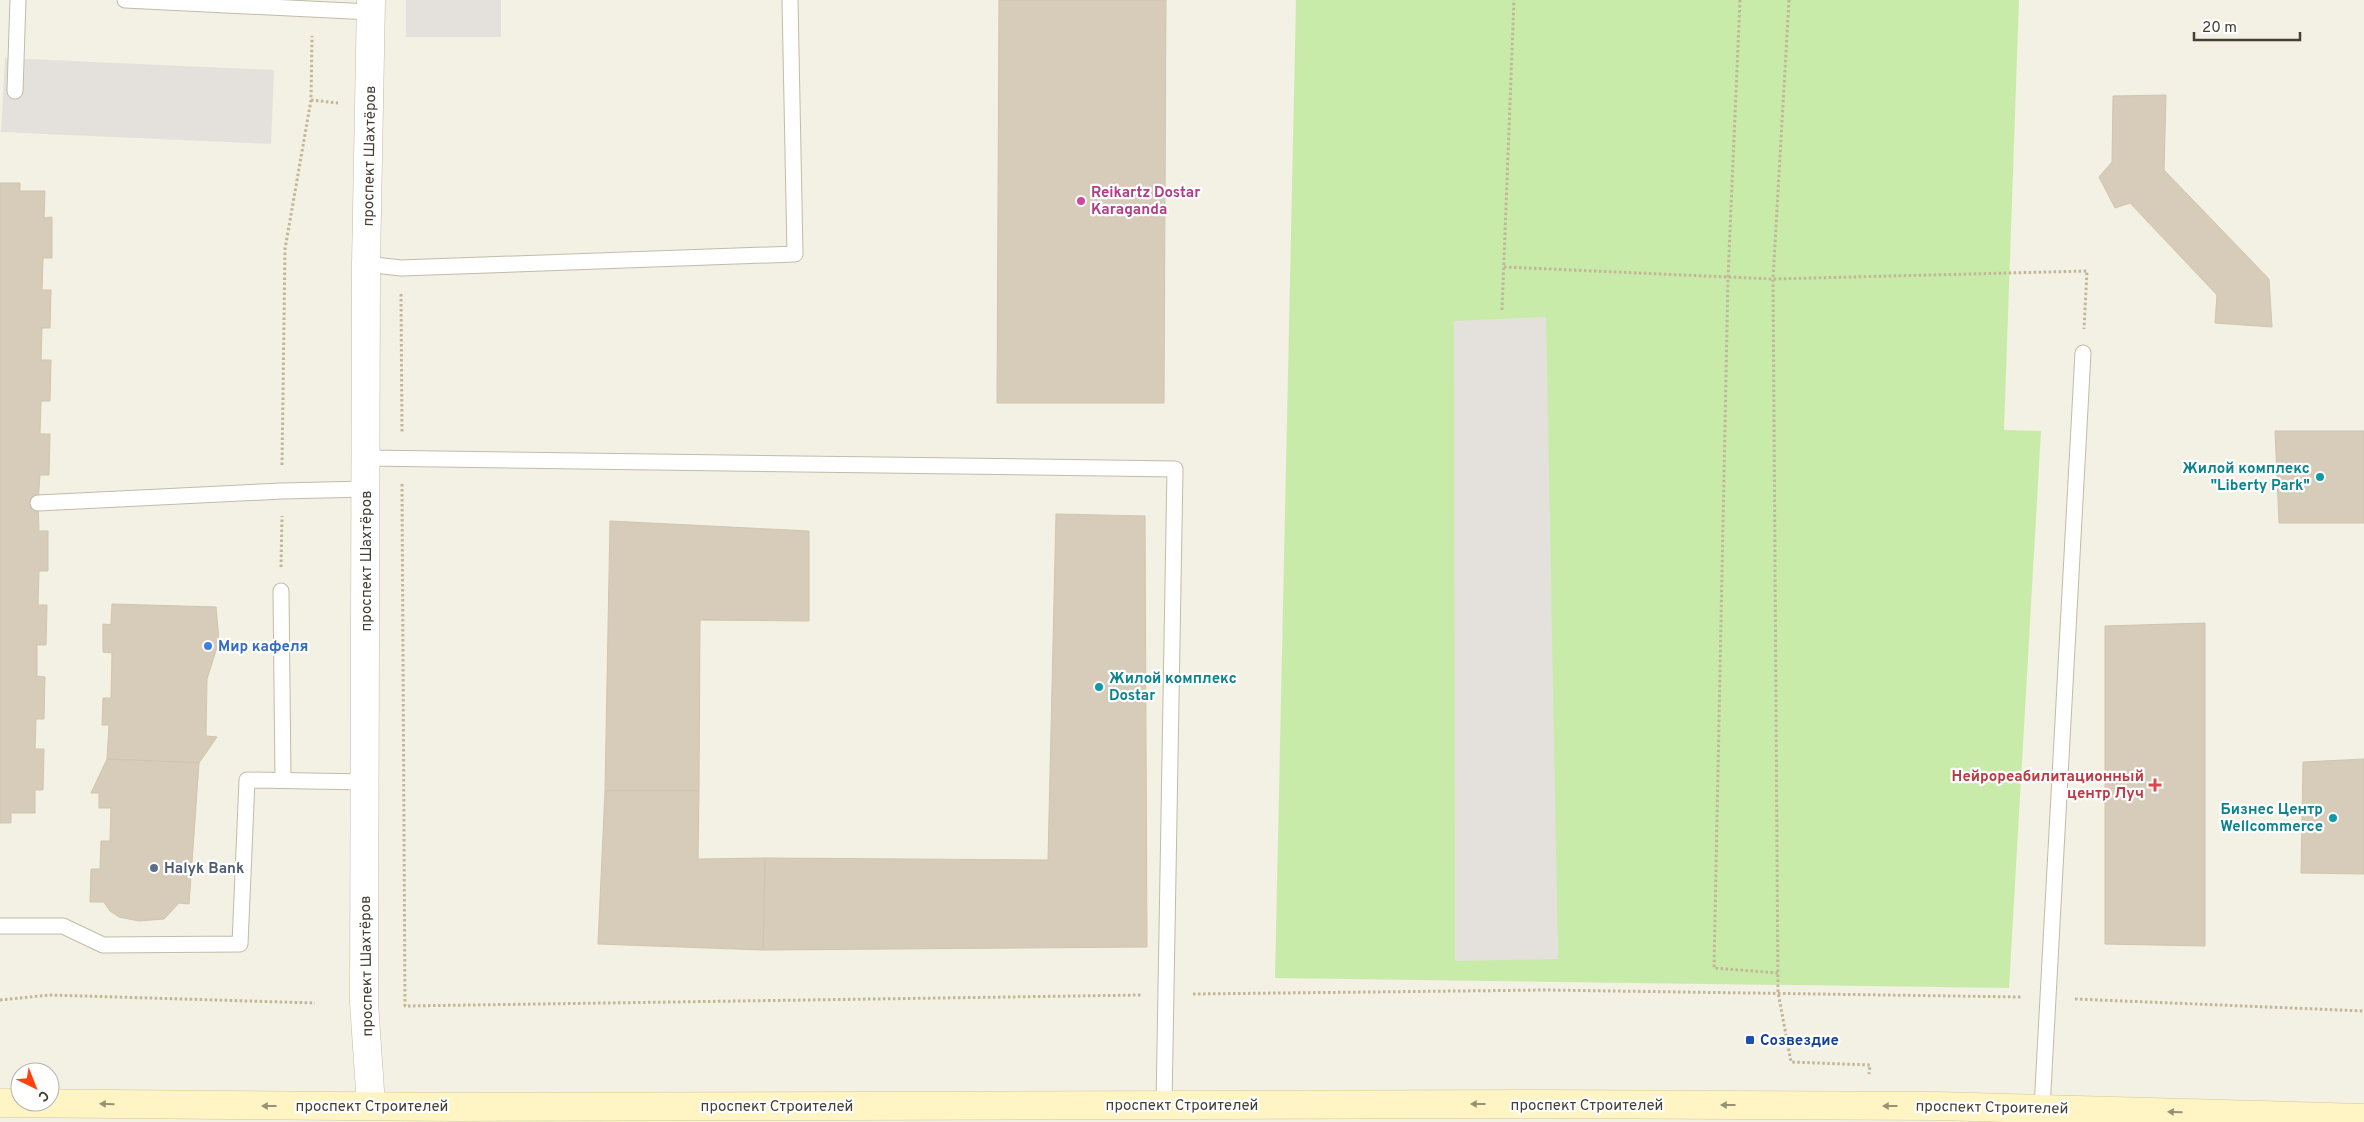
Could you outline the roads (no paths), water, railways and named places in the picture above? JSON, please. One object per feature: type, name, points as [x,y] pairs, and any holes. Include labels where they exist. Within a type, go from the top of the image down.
[{"type":"main road","name":"проспект Строителей","points":[[0,1103],[264,1106],[372,1114],[456,1107],[1867,1106],[1937,1114],[2042,1108],[2218,1117],[2364,1118]]},
{"type":"street","name":"проспект Шахтёров","points":[[371,6],[366,264],[364,1003],[372,1114]]},
{"type":"lane","points":[[15,91],[18,0]]},
{"type":"lane","points":[[125,0],[277,4],[312,10],[371,6]]},
{"type":"lane","points":[[366,264],[401,268],[795,254],[790,0]]},
{"type":"lane","points":[[2042,1108],[2083,353]]},
{"type":"lane","points":[[366,458],[1175,468],[1164,1105]]},
{"type":"lane","points":[[38,503],[282,491],[366,489]]},
{"type":"lane","points":[[281,591],[283,780]]},
{"type":"lane","points":[[0,926],[63,926],[103,945],[240,944],[247,780],[366,782]]},
{"type":"place","name":"Reikartz Dostar Karaganda","points":[[1081,201]]},
{"type":"place","name":"Жилой комплекс \"Liberty Park\"","points":[[2320,477]]},
{"type":"place","name":"Мир кафеля","points":[[208,646]]},
{"type":"place","name":"Жилой комплекс Dostar","points":[[1099,687]]},
{"type":"place","name":"Нейрореабилитационный центр Луч","points":[[2155,785]]},
{"type":"place","name":"Бизнес Центр Wellcommerce","points":[[2333,818]]},
{"type":"place","name":"Halyk Bank","points":[[154,868]]},
{"type":"place","name":"Созвездие","points":[[1750,1040]]}]
